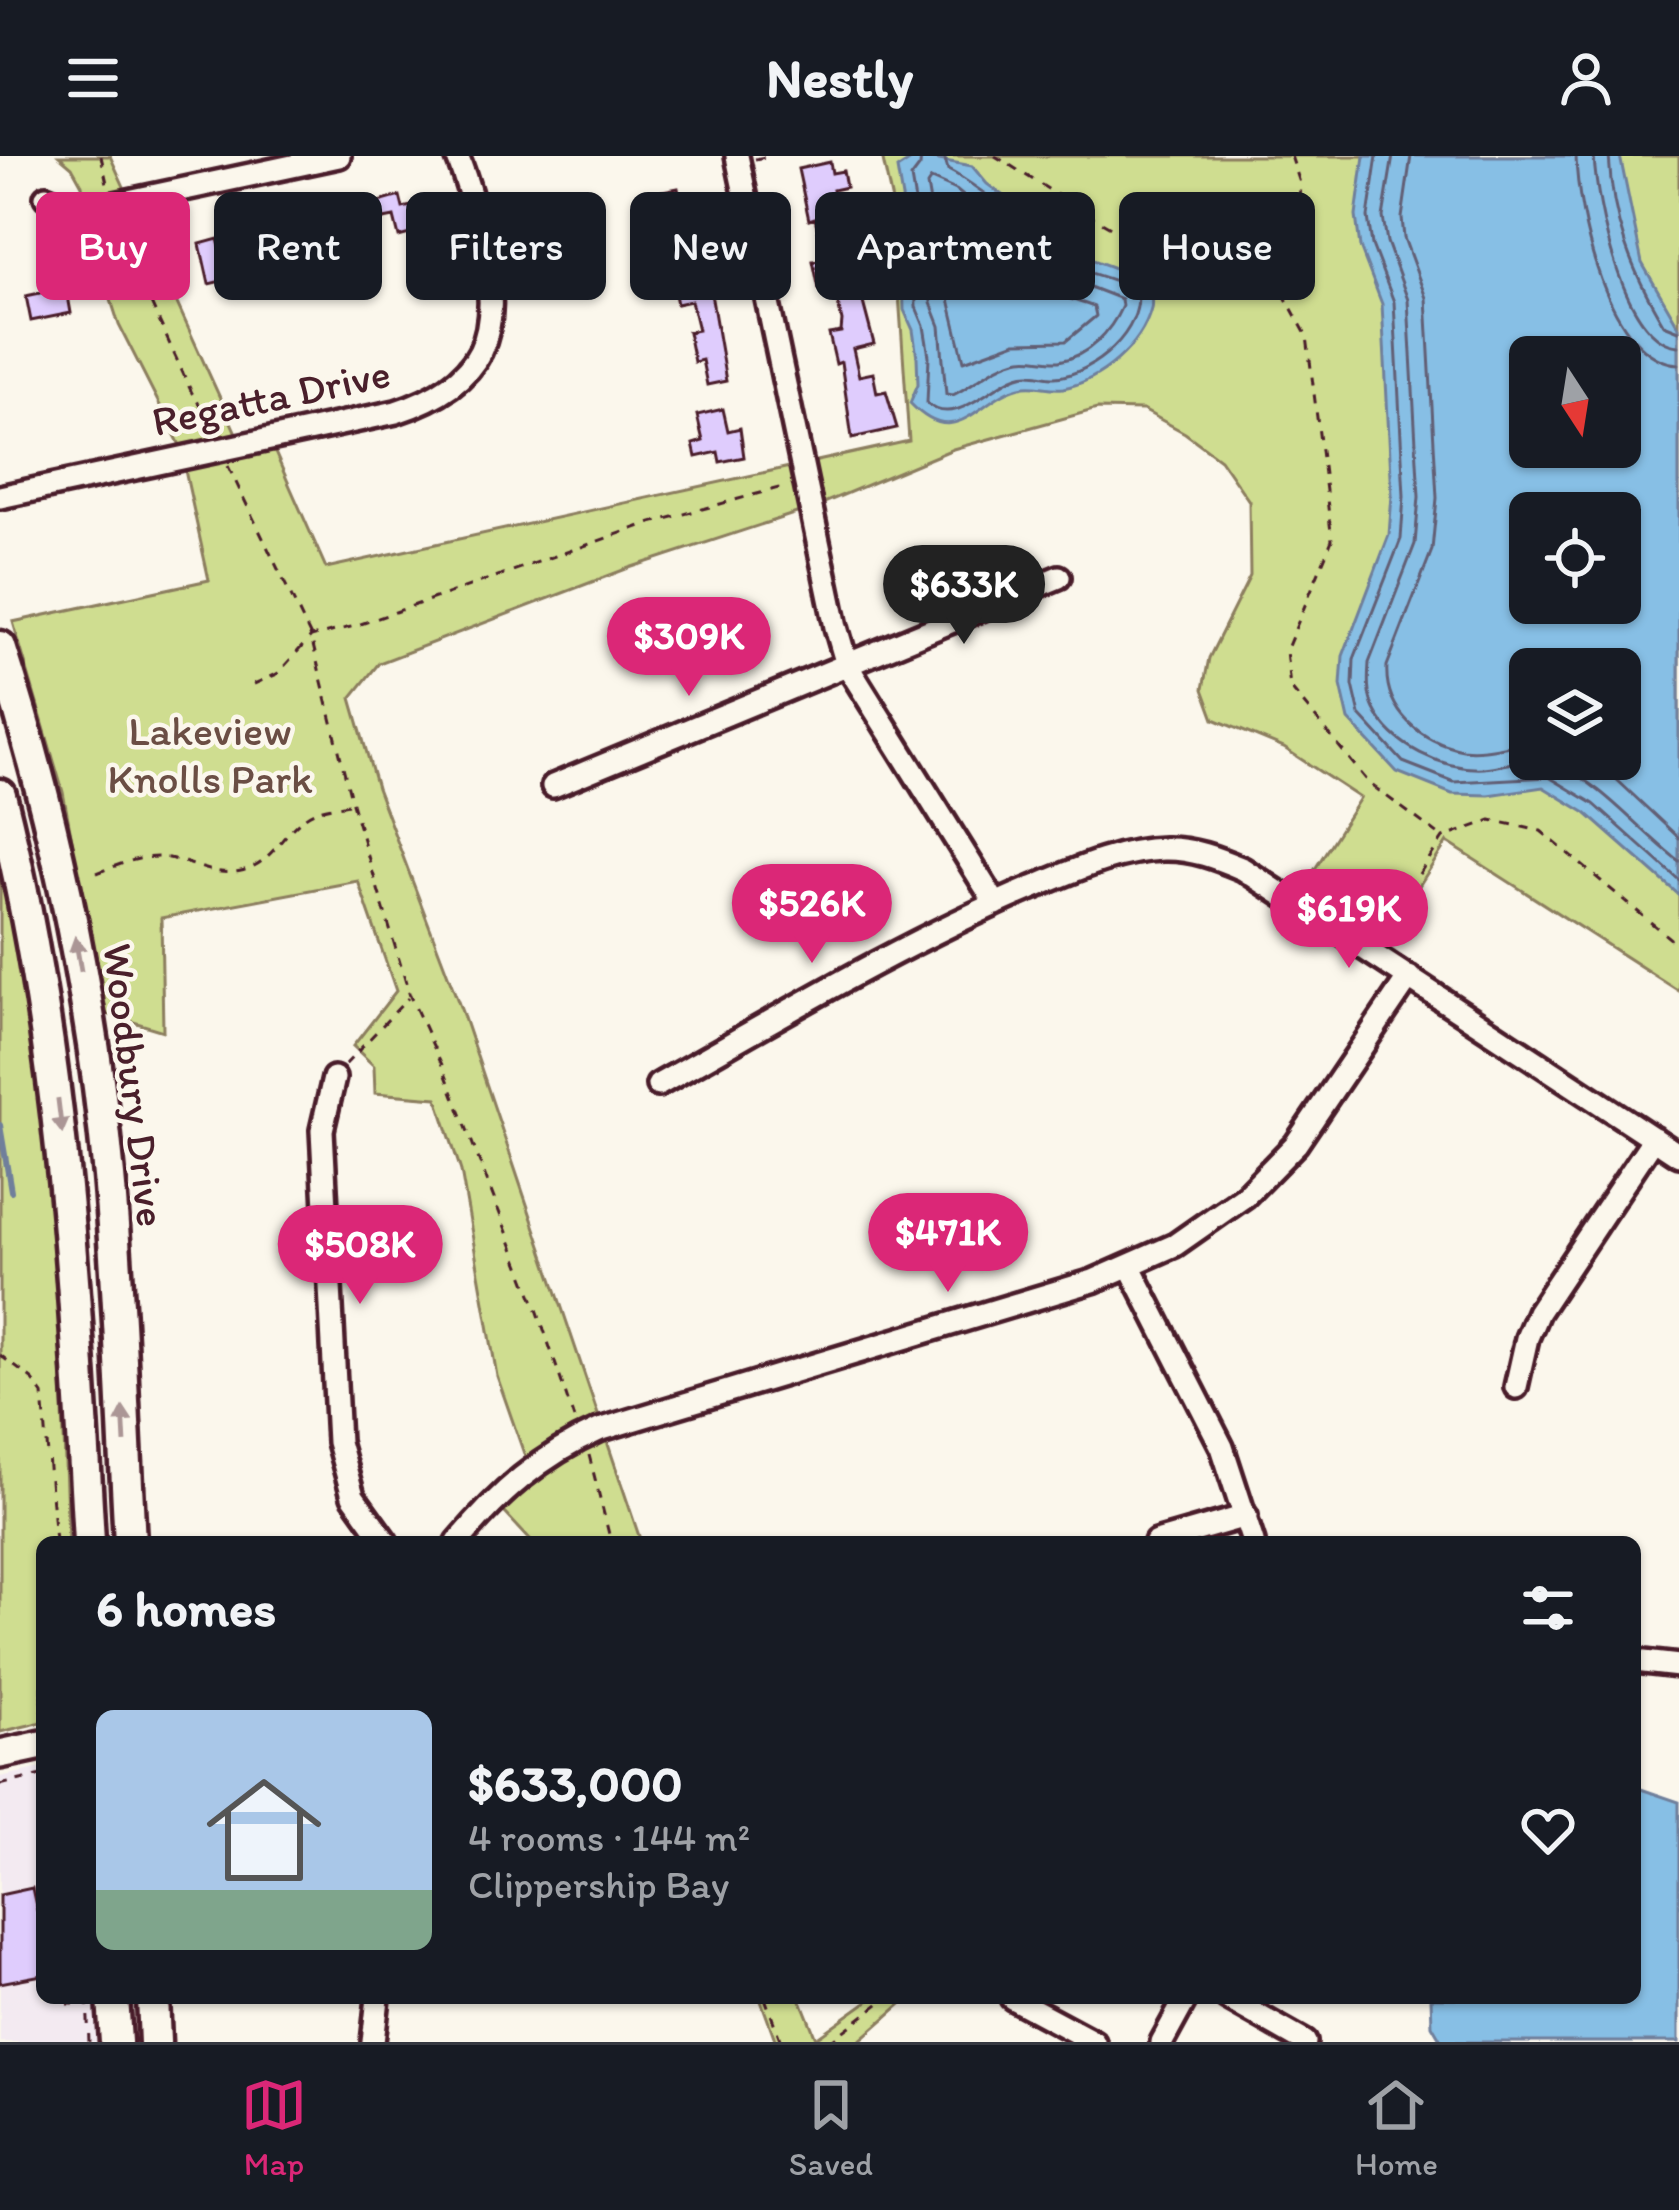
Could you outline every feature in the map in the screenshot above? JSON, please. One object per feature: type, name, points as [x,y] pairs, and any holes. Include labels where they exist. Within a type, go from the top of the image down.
[{"type":"main road","name":"Woodbury Drive","points":[[0,647],[56,847],[94,1052],[109,1176],[130,1536]]},
{"type":"main road","name":"Woodbury Drive","points":[[0,795],[32,937],[58,1101],[71,1225],[89,1536]]},
{"type":"main road","points":[[113,2004],[116,2042]]},
{"type":"main road","points":[[153,2004],[155,2042]]},
{"type":"street","points":[[171,192],[339,156]]},
{"type":"street","name":"Regatta Drive","points":[[0,497],[397,412],[457,384],[478,358],[493,308],[476,214],[457,156]]},
{"type":"street","points":[[737,156],[848,664],[996,904]]},
{"type":"street","points":[[553,786],[1059,577]]},
{"type":"street","points":[[658,1085],[882,960],[996,904],[1093,863],[1161,848],[1187,850],[1243,868],[1679,1155]]},
{"type":"street","points":[[463,1536],[522,1474],[551,1453],[599,1430],[1130,1267],[1211,1222],[1270,1172],[1319,1114],[1409,977]]},
{"type":"street","points":[[334,1078],[322,1130],[338,1442],[353,1496],[382,1536]]},
{"type":"street","points":[[1516,1387],[1526,1338],[1538,1312],[1654,1138]]},
{"type":"street","points":[[1130,1267],[1222,1447],[1251,1536]]},
{"type":"street","points":[[1177,1536],[1246,1516]]},
{"type":"street","points":[[1641,1662],[1679,1666]]},
{"type":"street","points":[[0,1754],[36,1746]]},
{"type":"street","points":[[373,2042],[377,2004]]},
{"type":"street","points":[[1023,2004],[1094,2042]]},
{"type":"street","points":[[1162,2042],[1183,2004]]},
{"type":"street","points":[[1238,2004],[1305,2042]]},
{"type":"path","points":[[101,156],[109,190]]},
{"type":"path","points":[[995,156],[1119,230]]},
{"type":"path","points":[[1291,156],[1300,192]]},
{"type":"path","points":[[150,300],[192,393],[217,433]]},
{"type":"path","points":[[1287,300],[1307,336],[1313,367],[1332,540],[1286,651],[1290,687],[1370,784],[1443,838]]},
{"type":"path","points":[[227,464],[311,637],[352,803],[410,996],[442,1065],[538,1312],[576,1424]]},
{"type":"path","points":[[254,684],[277,674],[311,637],[356,626],[644,525],[806,481]]},
{"type":"path","points":[[97,873],[150,857],[171,858],[213,873],[244,870],[260,864],[304,817],[352,803]]},
{"type":"path","points":[[1368,950],[1443,838],[1491,820],[1541,831],[1679,946]]},
{"type":"path","points":[[334,1078],[410,996]]},
{"type":"path","points":[[0,1355],[33,1380],[43,1394],[55,1536]]},
{"type":"path","points":[[589,1453],[610,1536]]},
{"type":"path","points":[[0,1785],[36,1776]]},
{"type":"path","points":[[87,2004],[89,2042]]},
{"type":"path","points":[[767,2004],[781,2042]]},
{"type":"path","points":[[829,2042],[879,2004]]},
{"type":"shaded area","points":[[36,1769],[36,2004],[106,2004],[109,2042],[0,2042],[0,1777]]},
{"type":"green space","points":[[59,156],[110,156],[126,192],[83,192],[72,167]]},
{"type":"green space","name":"Lakeview Knolls Park","points":[[882,156],[1679,156],[1679,991],[1447,842],[1375,955],[1294,902],[1360,798],[1284,748],[1214,719],[1203,689],[1209,658],[1250,576],[1249,501],[1220,459],[1143,410],[1097,409],[953,449],[812,508],[626,569],[379,663],[351,698],[377,788],[462,1012],[639,1536],[526,1536],[493,1500],[529,1468],[497,1376],[461,1171],[437,1098],[375,1093],[374,1066],[353,1046],[396,991],[358,881],[161,918],[163,1031],[104,1013],[63,792],[13,622],[209,580],[179,443],[111,300],[176,300],[241,444],[269,439],[326,568],[909,441],[899,300],[1095,300],[1095,192],[890,192]]},
{"type":"green space","points":[[0,863],[41,1085],[57,1250],[68,1536],[36,1536],[36,1723],[0,1732]]},
{"type":"green space","points":[[762,2004],[802,2004],[816,2038],[864,2004],[901,2004],[858,2042],[776,2042]]},
{"type":"water","points":[[917,156],[972,166],[998,192],[901,192],[897,169]]},
{"type":"water","points":[[1364,156],[1620,156],[1642,263],[1679,327],[1679,895],[1586,813],[1543,787],[1489,795],[1452,794],[1397,772],[1349,720],[1341,685],[1343,656],[1389,535],[1392,495],[1382,304],[1360,247],[1356,216]]},
{"type":"water","points":[[1095,261],[1119,270],[1119,300],[1152,300],[1138,336],[1104,370],[1077,384],[1009,391],[956,423],[927,418],[910,403],[918,384],[917,357],[904,300],[1095,300]]},
{"type":"water","points":[[1641,1789],[1679,1802],[1679,2042],[1442,2042],[1432,2025],[1431,2004],[1641,2004]]},
{"type":"building","points":[[830,162],[832,173],[843,171],[846,187],[815,192],[815,218],[809,220],[798,169]]},
{"type":"building","points":[[400,196],[406,207],[406,235],[399,237],[394,217],[384,219],[382,201]]},
{"type":"building","points":[[214,240],[214,283],[209,284],[200,244]]},
{"type":"building","points":[[26,296],[69,300],[71,313],[31,321]]},
{"type":"building","points":[[676,300],[712,300],[726,381],[707,385],[702,360],[694,362],[688,332],[698,330],[691,301],[677,304]]},
{"type":"building","points":[[837,300],[862,300],[874,344],[853,349],[859,376],[873,373],[877,393],[886,391],[897,428],[852,438],[841,362],[836,364],[829,334],[841,332]]},
{"type":"building","points":[[723,409],[728,431],[740,428],[744,457],[720,462],[718,452],[696,457],[693,444],[703,441],[697,415]]},
{"type":"building","points":[[32,1888],[36,1976],[0,1983],[0,1895]]},
{"type":"waterway","points":[[0,1125],[11,1191]]}]
